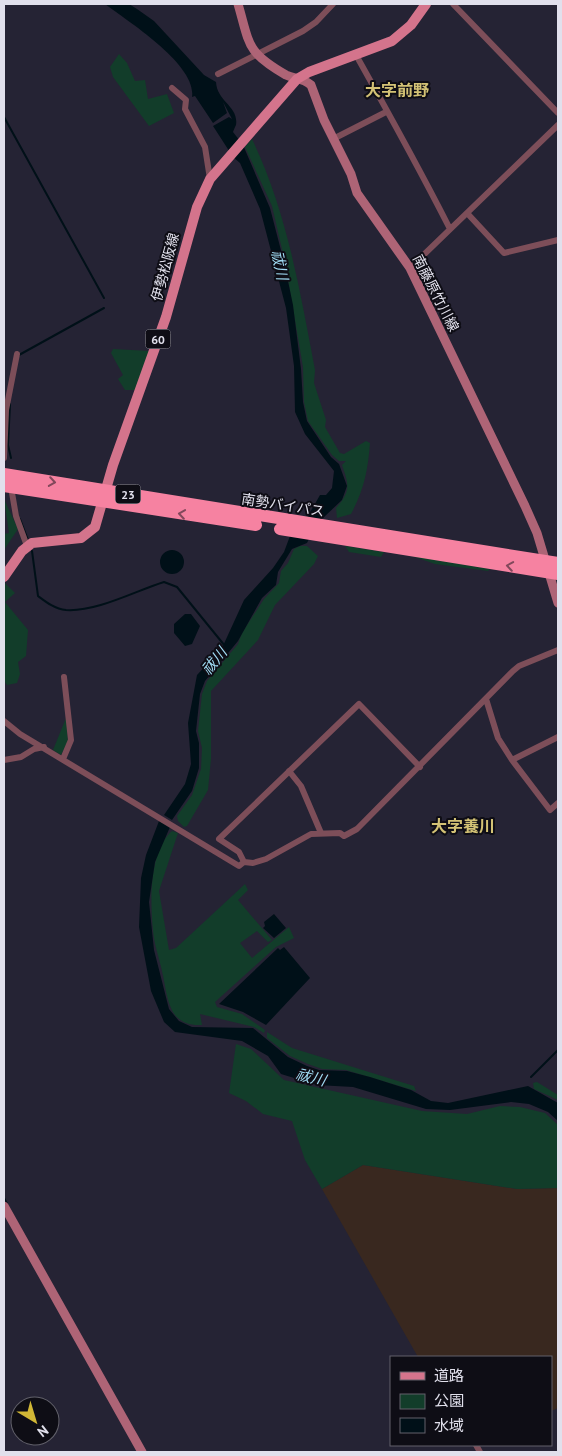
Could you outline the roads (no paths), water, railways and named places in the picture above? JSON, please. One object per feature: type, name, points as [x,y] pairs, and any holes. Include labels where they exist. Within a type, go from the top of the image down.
[{"type":"highway","name":"南勢バイパス","points":[[6,478],[104,496],[553,568]]},
{"type":"main road","points":[[238,4],[250,48],[255,54]]},
{"type":"main road","name":"伊勢松阪線","points":[[27,546],[38,541],[72,539],[86,536],[97,524],[104,496],[166,317],[197,207],[210,179],[246,135],[297,79],[309,72],[397,38],[411,25],[426,4]]},
{"type":"main road","name":"南藤原竹川線","points":[[255,54],[287,76],[311,84],[324,120],[352,174],[354,188],[362,203],[410,268],[522,500],[553,568],[558,603]]},
{"type":"main road","points":[[5,572],[27,546]]},
{"type":"main road","points":[[4,1206],[142,1452]]},
{"type":"street","points":[[218,74],[303,31],[316,22],[331,4]]},
{"type":"street","points":[[453,4],[558,114]]},
{"type":"street","points":[[356,55],[386,112],[415,159],[450,229]]},
{"type":"street","points":[[172,88],[186,100],[185,109],[205,147],[210,179]]},
{"type":"street","points":[[333,139],[386,112]]},
{"type":"street","points":[[410,268],[558,125]]},
{"type":"street","points":[[467,213],[504,253],[558,240]]},
{"type":"street","points":[[4,458],[6,410],[17,354]]},
{"type":"street","points":[[6,478],[13,491],[16,516],[27,546]]},
{"type":"street","points":[[4,721],[239,866],[244,862],[253,863],[266,859],[311,834],[340,833],[344,836],[357,829],[420,768],[518,666],[558,650]]},
{"type":"street","points":[[63,759],[71,740],[64,677]]},
{"type":"street","points":[[486,699],[498,738],[512,760],[550,810],[558,802]]},
{"type":"street","points":[[244,862],[239,852],[219,840],[359,704],[420,768]]},
{"type":"street","points":[[512,760],[558,737]]},
{"type":"street","points":[[4,760],[21,757],[34,749],[44,747]]},
{"type":"street","points":[[290,771],[301,786],[321,833]]},
{"type":"water","name":"祓川","points":[[105,4],[129,4],[154,21],[204,75],[216,82],[217,89],[234,113],[236,125],[233,132],[243,145],[270,208],[284,262],[293,305],[303,402],[307,421],[331,457],[339,464],[347,486],[342,500],[323,518],[319,519],[307,543],[292,549],[278,572],[276,585],[262,598],[238,641],[205,681],[200,694],[196,731],[199,743],[199,768],[192,791],[172,820],[164,815],[185,784],[191,764],[188,723],[197,675],[222,648],[244,600],[273,568],[284,552],[290,536],[308,516],[320,495],[326,495],[332,488],[334,471],[305,434],[295,412],[294,366],[286,308],[260,209],[240,163],[233,157],[213,126],[229,117],[232,119],[223,102],[227,113],[213,123],[195,96],[192,97],[191,85],[173,58],[144,33]]},
{"type":"water","points":[[172,550],[177,551],[183,557],[183,567],[177,573],[172,574],[167,573],[161,567],[160,562],[161,557],[167,551]]},
{"type":"water","points":[[185,614],[191,614],[200,626],[192,644],[185,646],[174,633],[174,624]]},
{"type":"water","name":"祓川","points":[[159,821],[170,827],[155,862],[149,902],[154,950],[169,1009],[179,1021],[192,1027],[253,1028],[288,1057],[307,1066],[319,1070],[347,1071],[370,1077],[411,1090],[431,1101],[448,1103],[528,1086],[558,1103],[558,1121],[548,1112],[529,1104],[511,1102],[450,1110],[426,1109],[353,1087],[317,1085],[281,1074],[268,1056],[242,1041],[175,1032],[164,1022],[151,991],[139,927],[141,878],[146,855]]},
{"type":"water","points":[[274,914],[286,928],[274,938],[263,928],[265,926],[264,922]]},
{"type":"water","points":[[284,947],[310,978],[266,1025],[243,1012],[219,1004],[278,948],[280,950]]},
{"type":"waterway","points":[[4,117],[104,298]]},
{"type":"waterway","points":[[19,355],[104,308]]},
{"type":"waterway","points":[[10,404],[8,445],[11,458]]},
{"type":"waterway","points":[[20,519],[28,540]]},
{"type":"waterway","name":"祓川","points":[[32,551],[38,596],[54,607],[66,610],[90,608],[164,582],[177,587],[225,646]]},
{"type":"waterway","points":[[531,1077],[558,1050]]},
{"type":"waterway","points":[[4,1198],[7,1204]]},
{"type":"district","name":"大字前野","points":[[397,90]]},
{"type":"district","name":"大字養川","points":[[463,826]]}]
